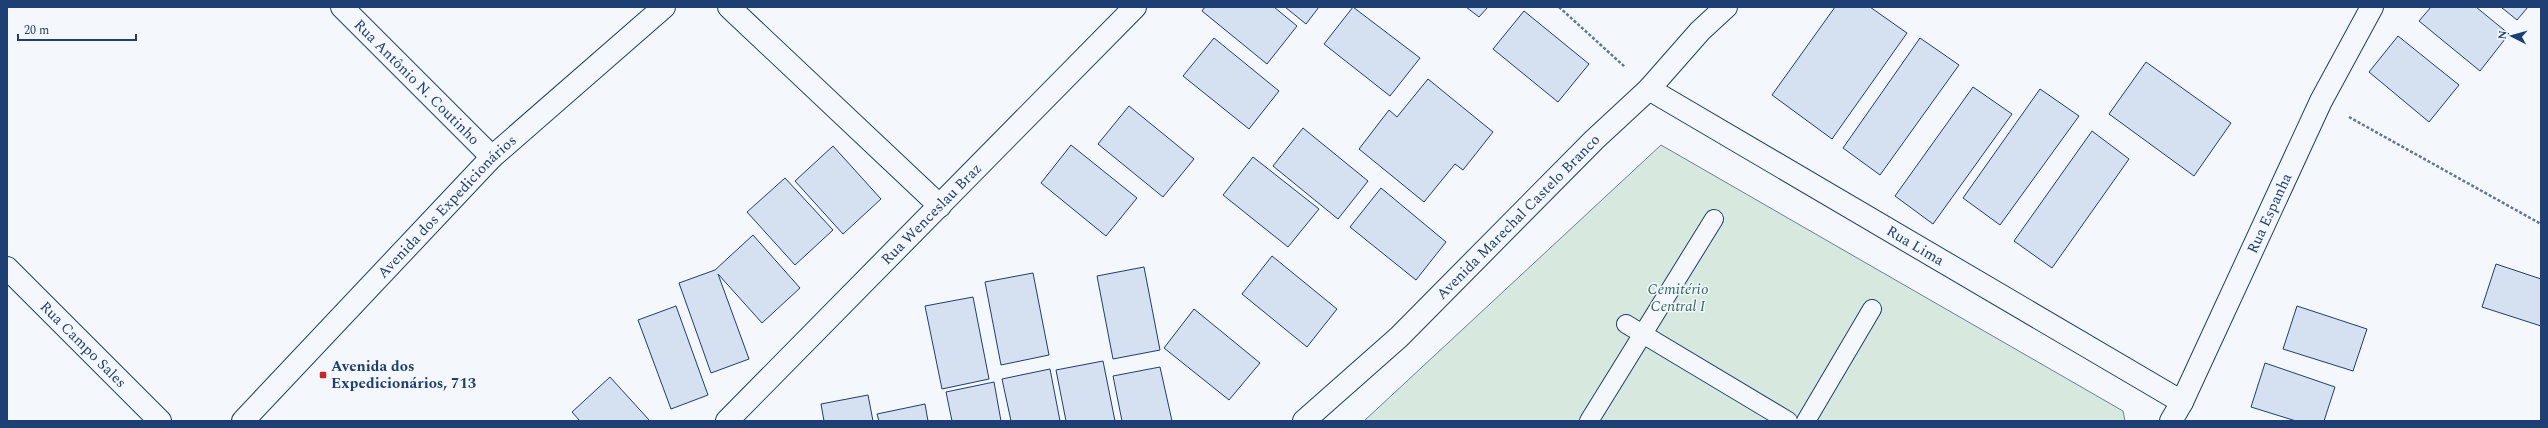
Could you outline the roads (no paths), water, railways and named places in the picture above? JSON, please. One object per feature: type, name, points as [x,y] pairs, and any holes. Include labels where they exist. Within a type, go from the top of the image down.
[{"type":"street","name":"Rua Antônio N. Coutinho","points":[[342,7],[492,157]]},
{"type":"street","name":"Avenida dos Expedicionários","points":[[243,421],[492,157],[664,7]]},
{"type":"street","points":[[729,7],[940,206]]},
{"type":"street","name":"Rua Wenceslau Braz","points":[[727,421],[1135,7]]},
{"type":"street","name":"Avenida Marechal Castelo Branco","points":[[1304,421],[1399,337],[1594,140],[1649,89],[1700,31],[1726,7]]},
{"type":"street","name":"Rua Espanha","points":[[2171,421],[2182,402],[2320,101],[2372,7]]},
{"type":"street","name":"Rua Lima","points":[[1649,89],[2182,402]]},
{"type":"street","name":"Rua Campo Sales","points":[[7,268],[160,421]]},
{"type":"lane","points":[[1589,421],[1714,219]]},
{"type":"lane","points":[[1806,421],[1872,309]]},
{"type":"lane","points":[[1626,324],[1788,421]]},
{"type":"place","name":"Avenida dos Expedicionários, 713","points":[[323,375]]},
{"type":"park label","name":"Cemitério Central I","points":[[1678,298]]}]
